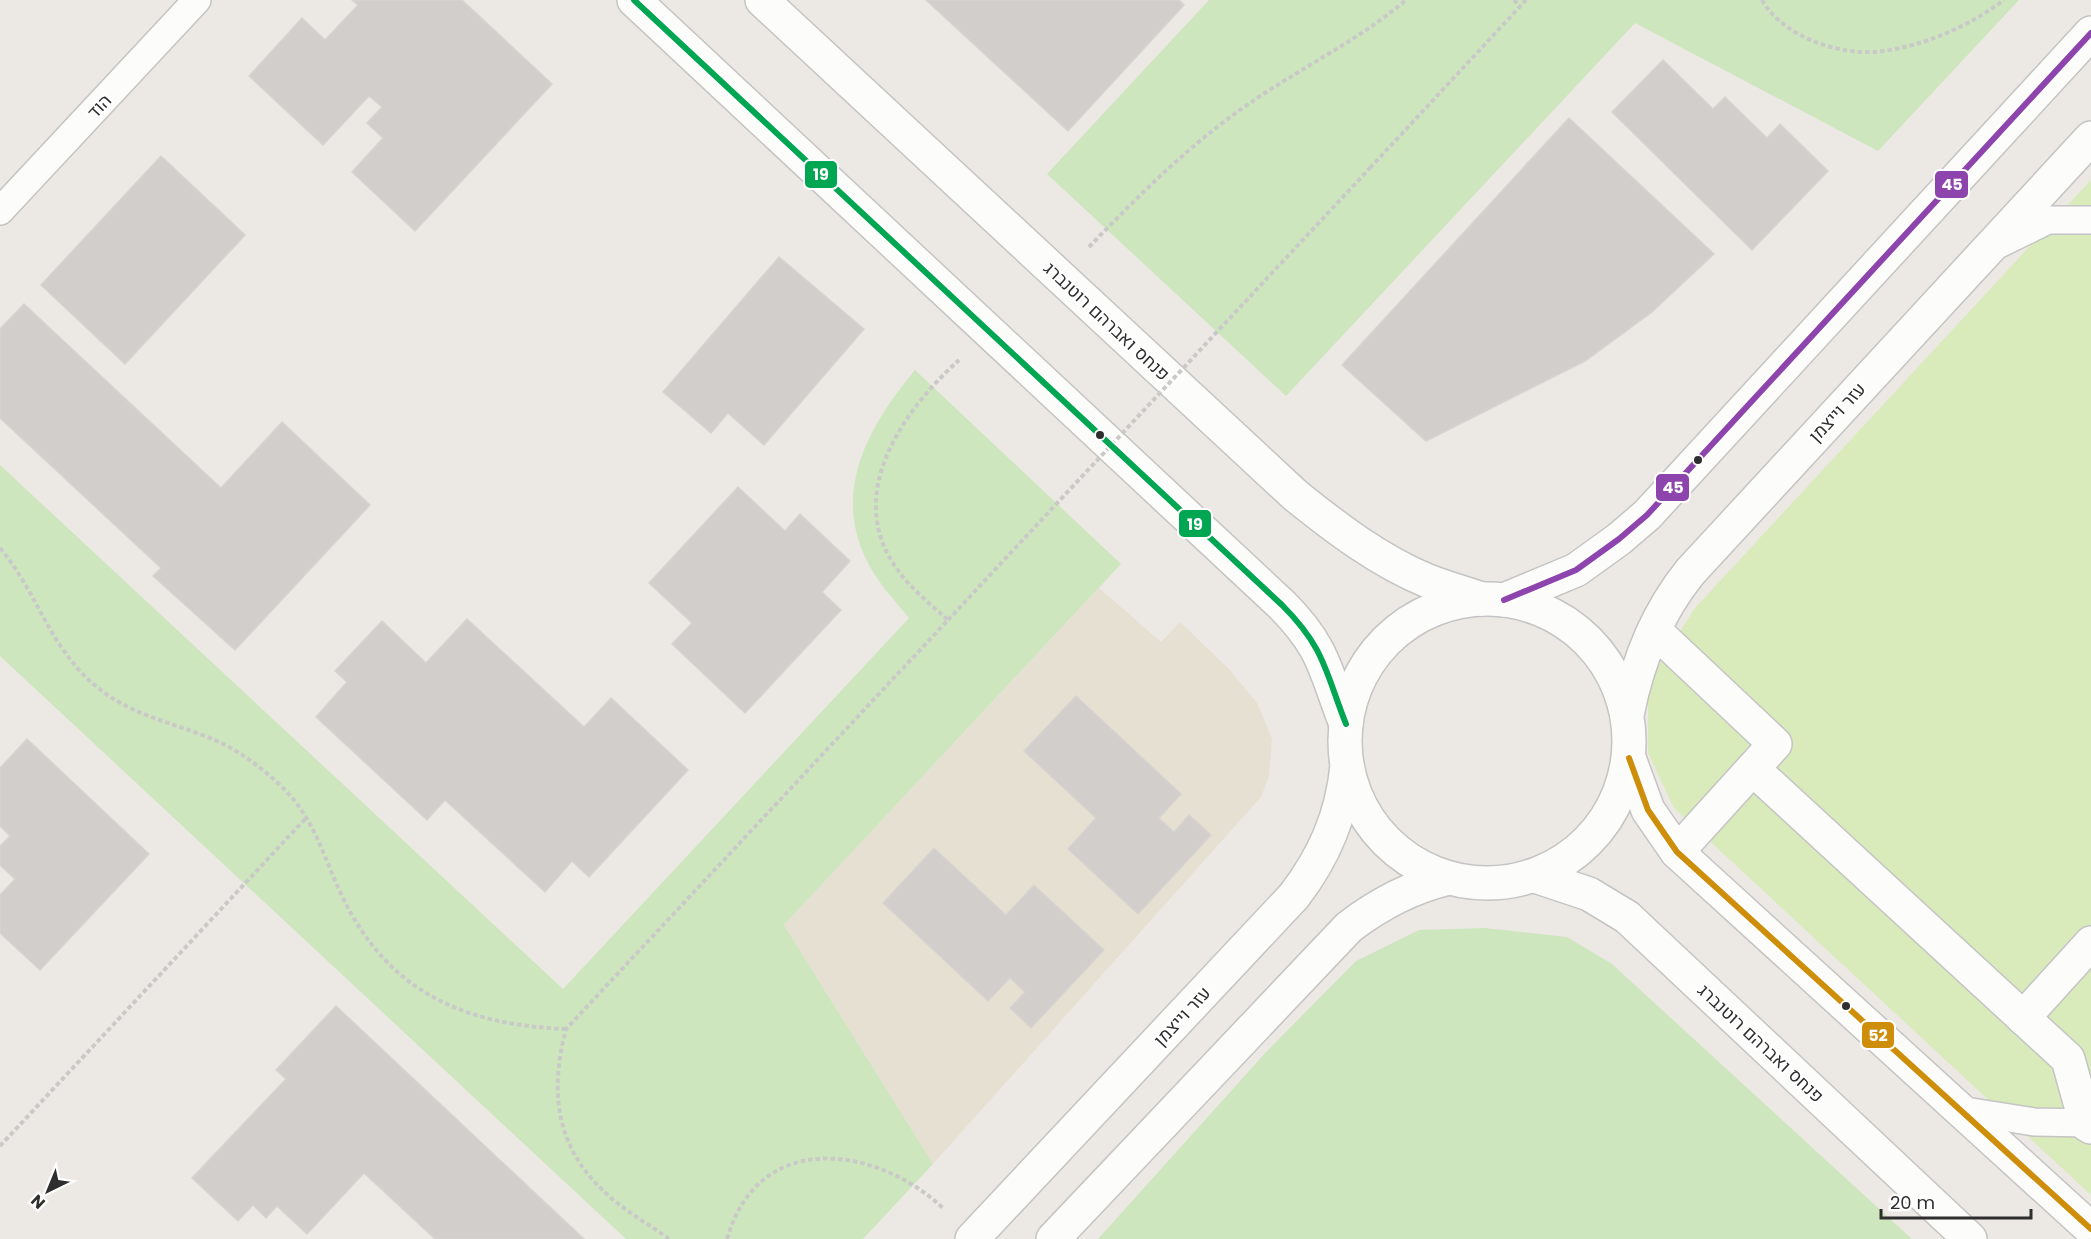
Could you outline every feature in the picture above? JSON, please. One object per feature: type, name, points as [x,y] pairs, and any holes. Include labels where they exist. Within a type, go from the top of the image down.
[{"type":"main road","points":[[634,0],[1294,617],[1320,652],[1346,724]]},
{"type":"main road","name":"פנחס ואברהם רוטנברג","points":[[762,0],[1277,479],[1320,515],[1370,550],[1429,582],[1493,599],[1525,604],[1566,623],[1600,654],[1612,673],[1627,715]]},
{"type":"main road","points":[[1629,758],[1617,801],[1591,838],[1556,867],[1535,876],[1492,884],[1449,878],[1408,860],[1374,828],[1353,789],[1347,766],[1346,724],[1349,703],[1368,662],[1400,628],[1438,607],[1493,599],[1576,570],[1606,550],[1647,515],[2091,33]]},
{"type":"main road","name":"עזר וייצמן","points":[[1627,715],[1641,662],[1654,630],[1679,586],[1701,559],[2091,138]]},
{"type":"main road","points":[[1654,630],[1776,744],[1677,852]]},
{"type":"main road","points":[[1627,715],[1629,758],[1648,810],[1677,852],[2091,1229]]},
{"type":"main road","name":"עזר וייצמן","points":[[973,1238],[1293,896],[1327,845],[1342,802],[1347,766]]},
{"type":"main road","points":[[1753,770],[2068,1059],[2089,1125]]},
{"type":"main road","name":"פנחס ואברהם רוטנברג","points":[[1535,876],[1589,894],[1627,917],[1970,1239]]},
{"type":"main road","points":[[1053,1239],[1349,927],[1397,896],[1422,885],[1449,878]]},
{"type":"main road","points":[[2023,1018],[2091,943]]},
{"type":"lane","name":"הוד","points":[[0,211],[197,0]]},
{"type":"lane","points":[[1987,249],[2048,220],[2091,220]]},
{"type":"lane","points":[[1959,1110],[2034,1122],[2089,1125]]},
{"type":"path","points":[[1060,277],[1129,206],[1219,125],[1254,100],[1348,44],[1406,0]]},
{"type":"path","points":[[1514,0],[1521,6]]},
{"type":"path","points":[[669,1239],[603,1190],[582,1166],[566,1139],[556,1099],[560,1054],[566,1029],[1526,0]]},
{"type":"path","points":[[1762,0],[1777,20],[1792,31],[1811,40],[1831,47],[1882,51],[1928,40],[1963,27],[2004,0]]},
{"type":"path","points":[[948,620],[914,589],[891,561],[877,525],[874,507],[877,480],[899,434],[927,395],[955,364],[990,332]]},
{"type":"path","points":[[0,548],[18,572],[58,645],[84,676],[116,701],[134,711],[205,736],[249,759],[283,788],[307,817],[327,856],[342,895],[360,927],[379,955],[401,976],[425,994],[478,1017],[536,1028],[566,1029]]},
{"type":"path","points":[[0,1146],[307,817]]},
{"type":"path","points":[[727,1239],[732,1220],[751,1192],[774,1172],[803,1160],[835,1157],[869,1163],[903,1179],[937,1203],[973,1238]]},
{"type":"shaded area","points":[[1099,588],[1161,642],[1180,622],[1229,669],[1257,703],[1272,739],[1269,776],[1261,797],[933,1164],[784,925]]},
{"type":"green space","points":[[1209,0],[2019,0],[1878,151],[1635,23],[1286,396],[1047,174]]},
{"type":"green space","points":[[2091,180],[2091,1195],[1674,808],[1648,753],[1648,681],[1695,608]]},
{"type":"green space","points":[[915,370],[1121,564],[784,925],[933,1164],[863,1239],[626,1239],[0,656],[0,465],[563,989],[909,618],[879,581],[861,547],[854,520],[853,493],[858,467],[868,441],[881,417]]},
{"type":"green space","points":[[1485,928],[1567,937],[1612,964],[1912,1239],[1098,1239],[1267,1051],[1356,961],[1419,930]]},
{"type":"building","points":[[352,0],[462,0],[552,84],[415,231],[352,172],[383,138],[367,123],[382,107],[369,96],[323,145],[249,76],[302,18],[325,40],[358,5]]},
{"type":"building","points":[[926,0],[1179,0],[1184,5],[1068,131]]},
{"type":"building","points":[[1663,60],[1713,109],[1725,97],[1767,138],[1780,124],[1828,171],[1752,250],[1612,112]]},
{"type":"building","points":[[1569,118],[1714,254],[1652,312],[1585,361],[1426,441],[1342,365]]},
{"type":"building","points":[[161,156],[245,235],[125,364],[41,285]]},
{"type":"building","points":[[779,257],[864,329],[764,445],[728,413],[711,433],[663,392]]},
{"type":"building","points":[[24,304],[221,488],[282,422],[370,505],[235,650],[153,576],[161,568],[0,418],[0,329]]},
{"type":"building","points":[[738,487],[785,531],[800,514],[850,561],[822,592],[841,610],[745,713],[672,644],[692,623],[649,583]]},
{"type":"building","points":[[467,619],[584,727],[611,698],[688,770],[589,877],[572,861],[545,892],[445,800],[427,820],[316,717],[347,682],[335,671],[382,621],[426,663]]},
{"type":"building","points":[[1076,696],[1181,794],[1159,818],[1174,832],[1189,815],[1211,835],[1138,914],[1068,849],[1096,818],[1024,751]]},
{"type":"building","points":[[27,739],[149,854],[40,970],[0,933],[0,895],[15,879],[0,865],[0,846],[10,836],[0,826],[0,768]]},
{"type":"building","points":[[934,848],[1006,915],[1034,885],[1104,950],[1031,1028],[1010,1008],[1025,992],[1010,978],[988,1001],[883,903]]},
{"type":"building","points":[[336,1006],[584,1239],[435,1239],[364,1173],[307,1234],[277,1206],[266,1218],[253,1205],[238,1221],[192,1178],[286,1079],[276,1070]]},
{"type":"transit line","name":"19","points":[[634,0],[1282,605],[1316,648],[1346,724]]},
{"type":"transit line","name":"45","points":[[1504,600],[1576,570],[1619,539],[1647,515],[2091,33]]},
{"type":"transit line","name":"52","points":[[1629,758],[1648,810],[1677,852],[2091,1229]]}]
